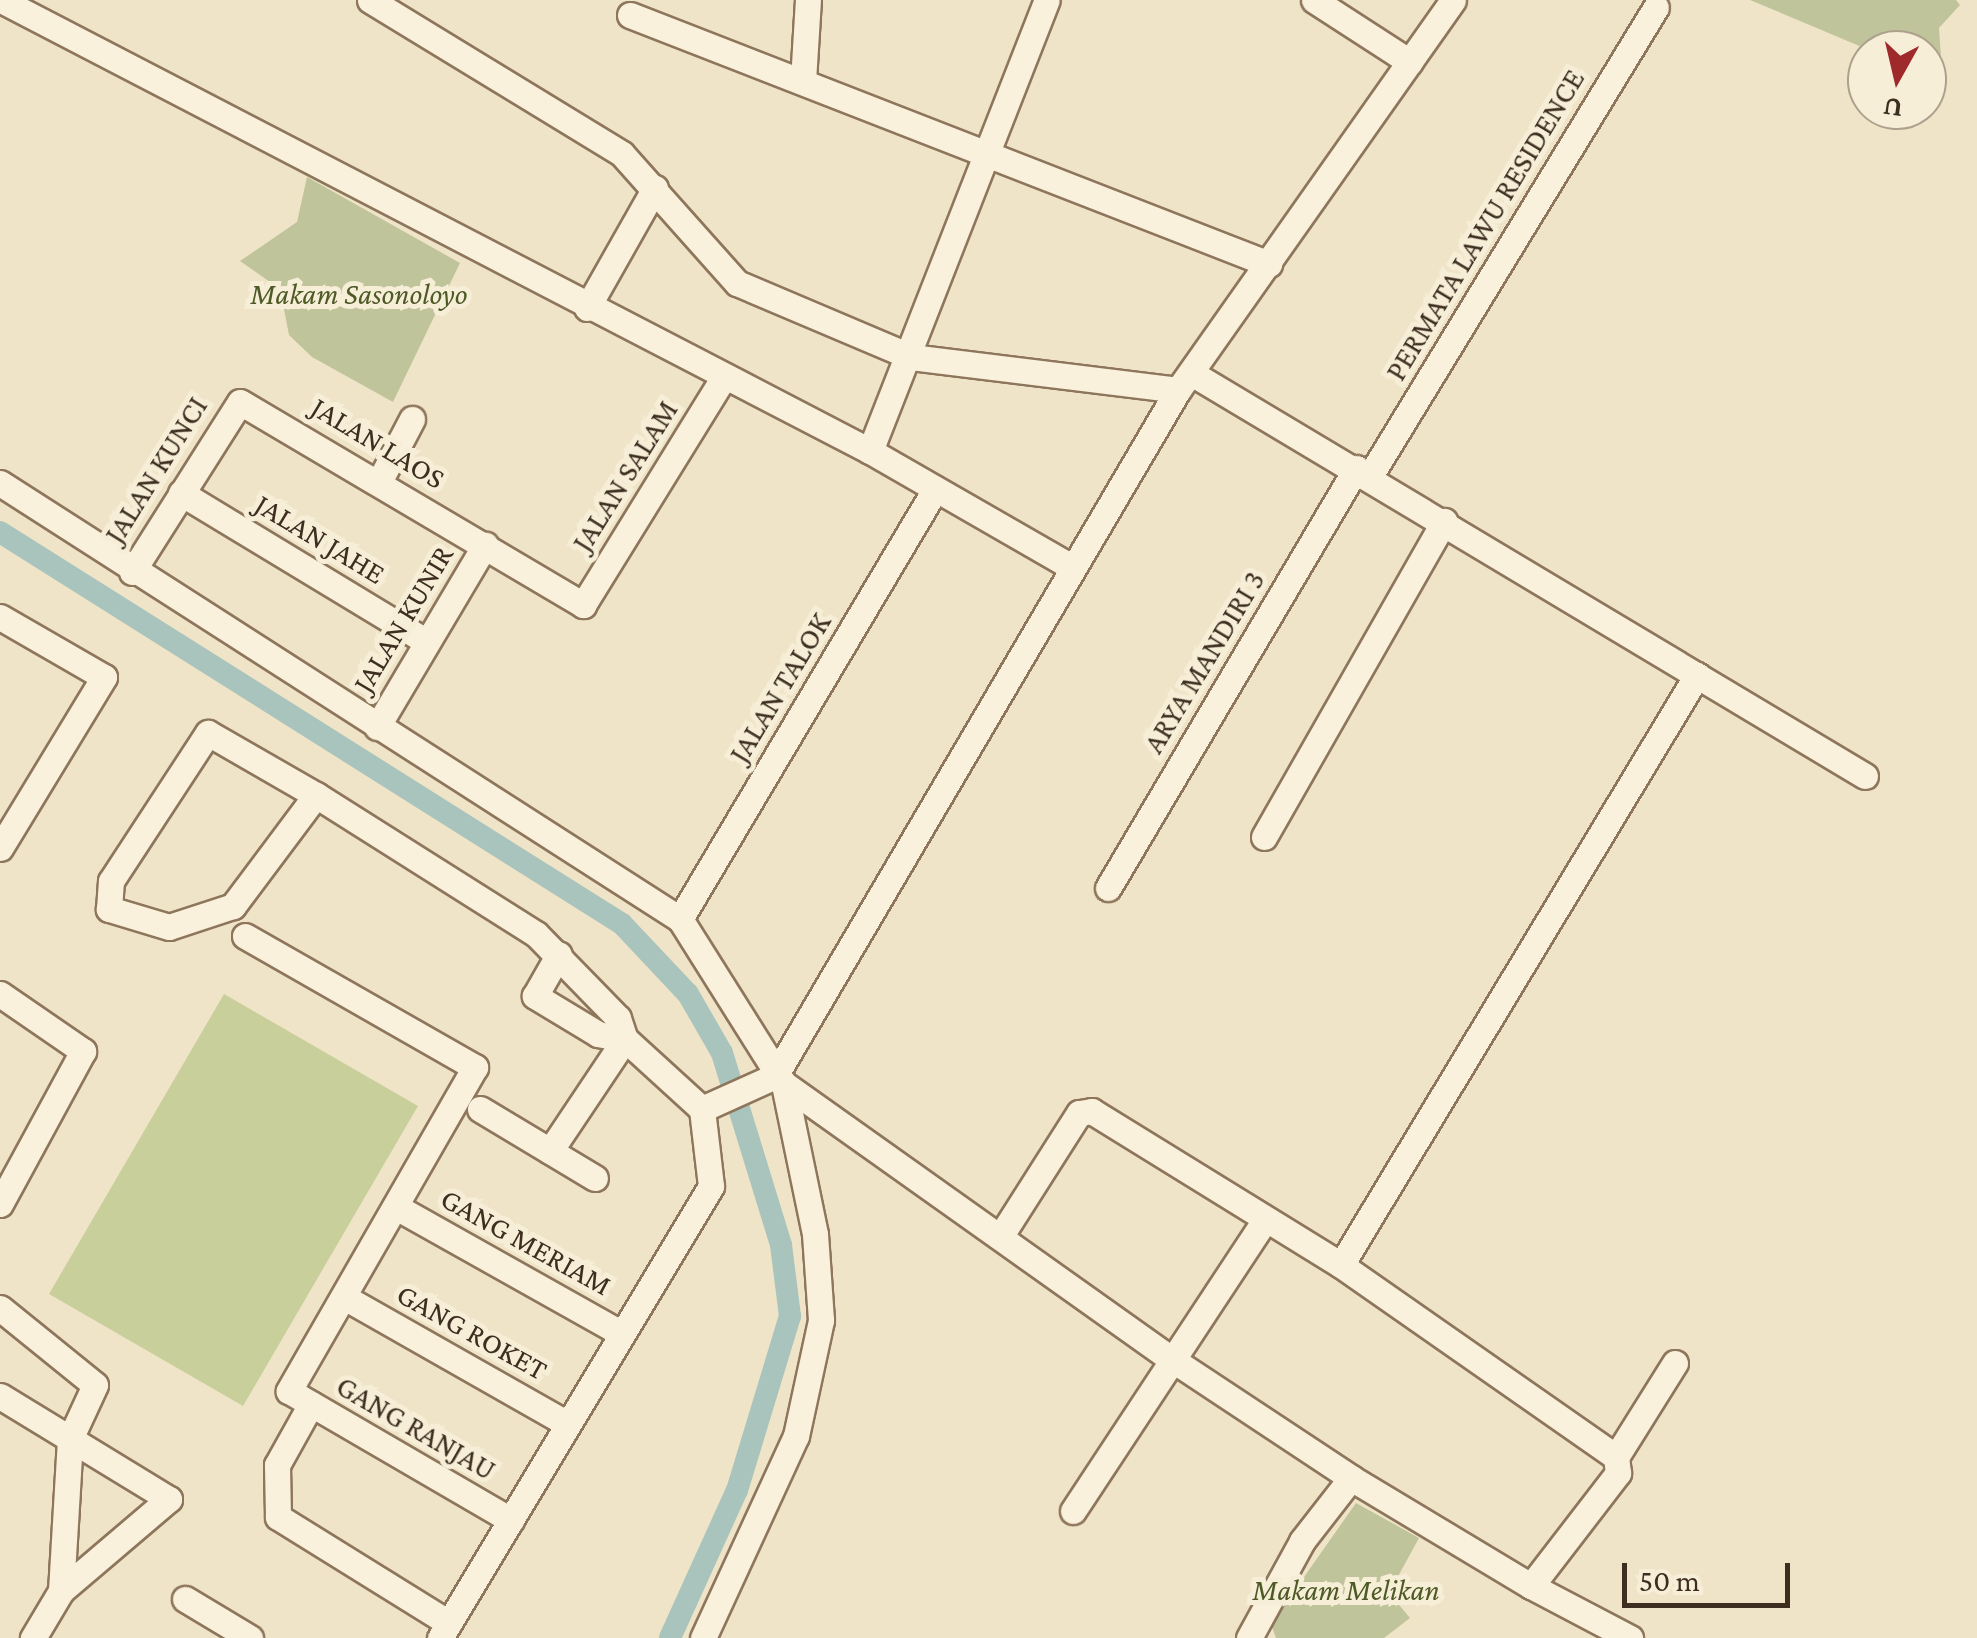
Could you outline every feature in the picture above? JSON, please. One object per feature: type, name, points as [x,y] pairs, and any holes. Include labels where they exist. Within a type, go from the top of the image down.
[{"type":"street","points":[[1,0],[722,380],[870,451],[1072,567]]},
{"type":"street","points":[[370,0],[597,137],[656,188],[737,283],[911,357],[1186,382],[1363,472],[1865,776]]},
{"type":"street","points":[[803,80],[808,0]]},
{"type":"street","points":[[870,451],[911,357],[1047,0]]},
{"type":"street","points":[[1314,0],[1410,62]]},
{"type":"street","points":[[708,1107],[775,1081],[1072,567],[1186,382],[1453,0]]},
{"type":"street","name":"PERMATA LAWU RESIDENCE","points":[[1363,472],[1656,7]]},
{"type":"street","points":[[630,15],[990,151],[1269,264]]},
{"type":"street","points":[[587,308],[656,188]]},
{"type":"street","name":"JALAN SALAM","points":[[583,606],[722,380]]},
{"type":"street","name":"JALAN LAOS","points":[[236,403],[380,480],[583,606]]},
{"type":"street","name":"JALAN KUNCI","points":[[132,572],[236,403]]},
{"type":"street","points":[[380,480],[412,420]]},
{"type":"street","name":"ARYA MANDIRI 3","points":[[1108,888],[1363,472]]},
{"type":"street","points":[[0,483],[132,572],[680,919],[775,1081],[816,1234],[820,1320],[796,1436],[703,1638]]},
{"type":"street","name":"JALAN TALOK","points":[[680,919],[935,489]]},
{"type":"street","name":"JALAN JAHE","points":[[181,493],[425,641]]},
{"type":"street","points":[[1264,836],[1444,521]]},
{"type":"street","name":"JALAN KUNIR","points":[[377,726],[485,545]]},
{"type":"street","points":[[0,848],[104,677],[4,628]]},
{"type":"street","points":[[1341,1265],[1697,675]]},
{"type":"street","points":[[316,796],[232,906],[160,928],[109,909],[111,881],[202,734],[316,796],[559,954],[618,1018],[625,1039]]},
{"type":"street","points":[[245,936],[475,1067],[344,1297],[300,1398],[277,1465],[278,1518],[444,1630],[712,1186],[708,1107],[661,1064],[625,1039],[535,996],[559,954]]},
{"type":"street","points":[[0,994],[83,1051],[0,1204]]},
{"type":"street","points":[[550,1152],[625,1039]]},
{"type":"street","points":[[775,1081],[1174,1360],[1351,1478],[1531,1586],[1630,1638]]},
{"type":"street","points":[[480,1109],[595,1178]]},
{"type":"street","points":[[1000,1237],[1086,1110],[1341,1265],[1616,1457]]},
{"type":"street","name":"GANG MERIAM","points":[[398,1208],[622,1333]]},
{"type":"street","points":[[1073,1512],[1264,1220]]},
{"type":"street","name":"GANG ROKET","points":[[344,1297],[568,1424]]},
{"type":"street","points":[[0,1308],[92,1379],[94,1400],[70,1439],[61,1592]]},
{"type":"street","points":[[1531,1586],[1618,1473],[1616,1457],[1675,1362]]},
{"type":"street","points":[[0,1396],[169,1499],[61,1592],[33,1638]]},
{"type":"street","name":"GANG RANJAU","points":[[300,1398],[510,1520]]},
{"type":"street","points":[[1249,1638],[1302,1542],[1351,1478]]},
{"type":"street","points":[[185,1600],[250,1638]]},
{"type":"green space","points":[[1750,0],[1956,0],[1960,5],[1939,30],[1847,30],[1847,41]]},
{"type":"green space","name":"Makam Sasonoloyo","points":[[307,177],[460,263],[393,402],[312,357],[289,335],[280,289],[240,261],[297,222]]},
{"type":"green space","points":[[224,994],[418,1106],[243,1406],[49,1294]]},
{"type":"green space","name":"Makam Melikan","points":[[1356,1503],[1419,1538],[1389,1593],[1410,1618],[1384,1638],[1276,1638],[1271,1624]]},
{"type":"waterway","points":[[0,532],[622,924],[688,994],[722,1053],[781,1245],[790,1316],[737,1490],[670,1638]]}]
